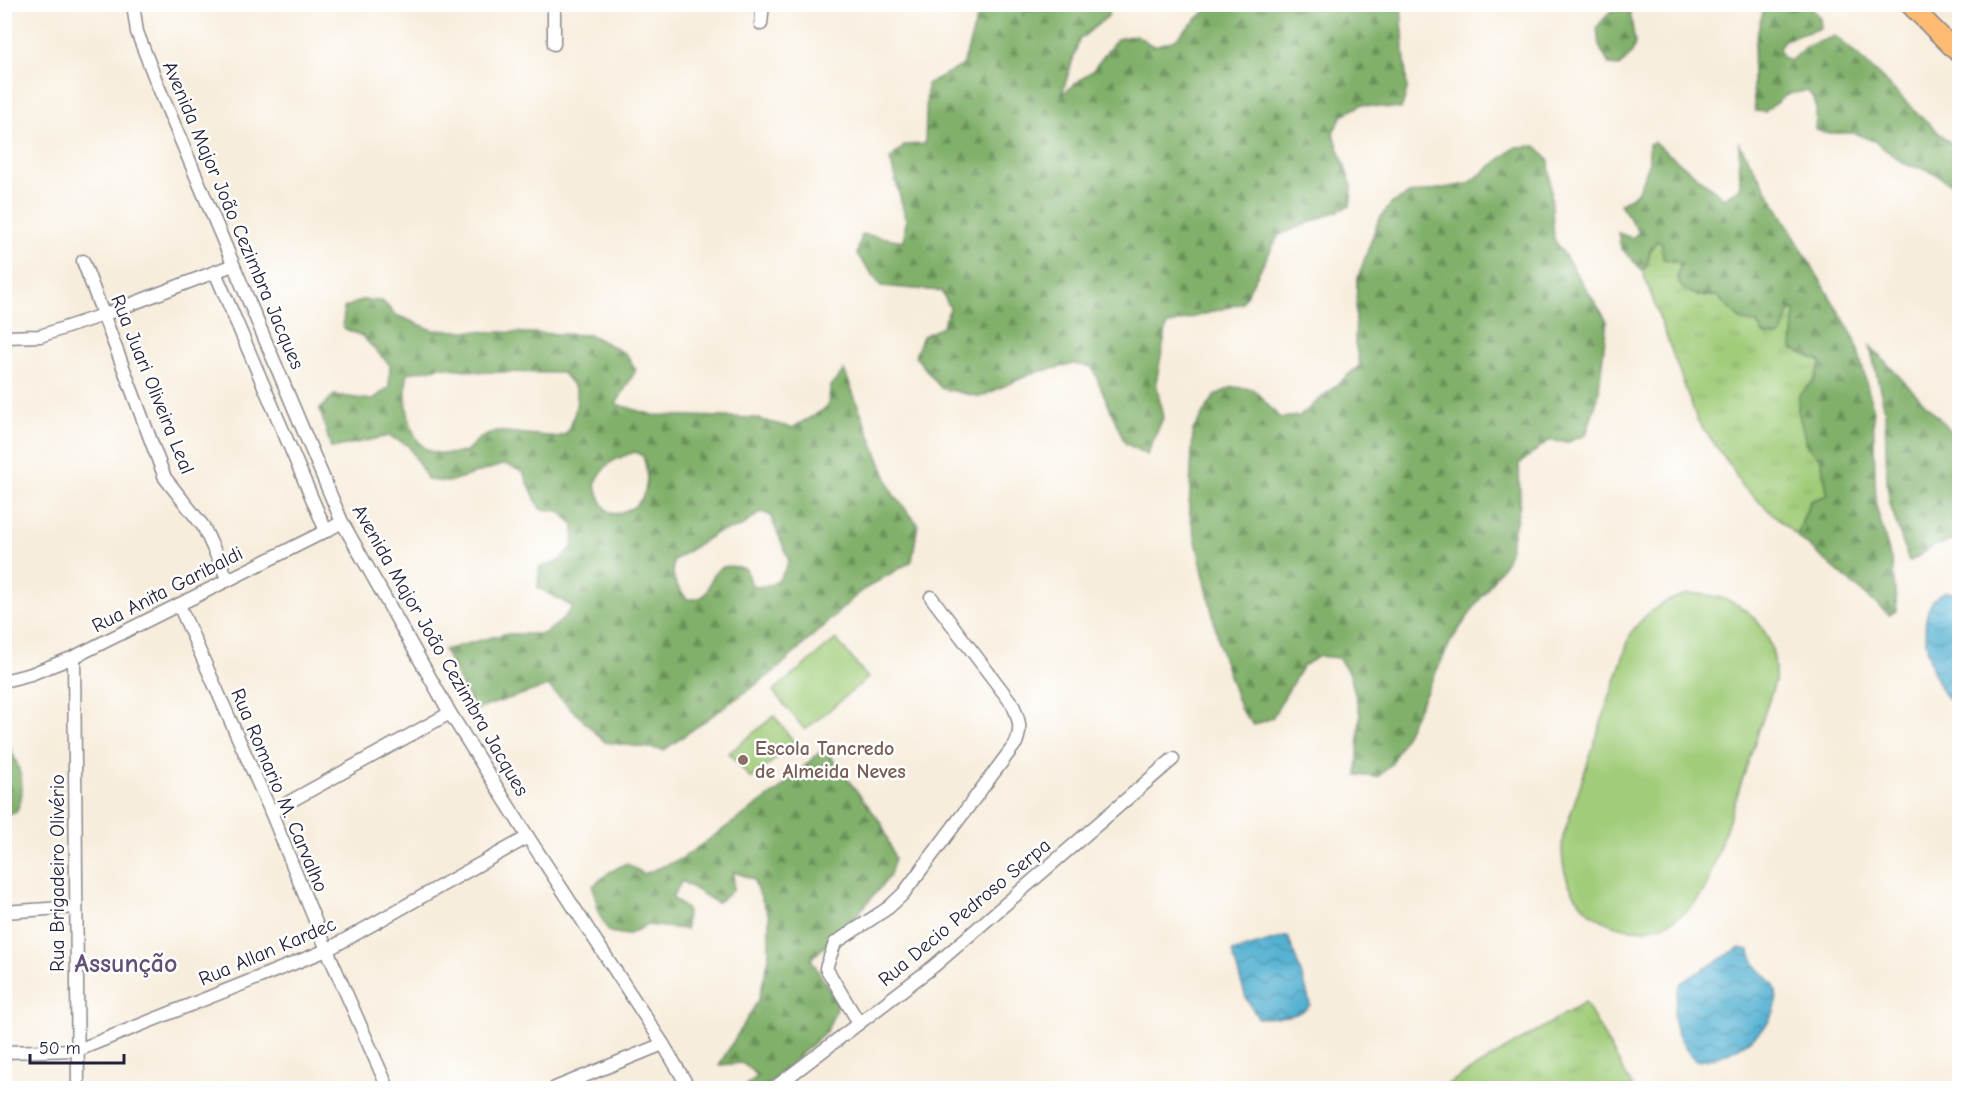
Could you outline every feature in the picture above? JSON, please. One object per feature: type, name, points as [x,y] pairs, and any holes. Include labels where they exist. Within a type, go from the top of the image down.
[{"type":"highway","points":[[1908,4],[1959,55]]},
{"type":"street","name":"Avenida Major João Cezimbra Jacques","points":[[133,4],[137,32],[342,522],[450,713],[663,1044],[688,1089]]},
{"type":"street","points":[[554,44],[555,4]]},
{"type":"street","points":[[761,24],[763,4]]},
{"type":"street","name":"Rua Juari Oliveira Leal","points":[[83,261],[165,478],[203,526],[228,580]]},
{"type":"street","points":[[4,337],[40,336],[103,315],[233,265]]},
{"type":"street","points":[[215,272],[326,531]]},
{"type":"street","name":"Rua Anita Garibaldi","points":[[4,681],[31,675],[74,657],[342,522]]},
{"type":"street","points":[[859,1023],[826,968],[835,943],[888,908],[903,894],[1016,743],[1021,731],[1020,720],[1013,705],[931,597]]},
{"type":"street","name":"Rua Romario M. Carvalho","points":[[179,605],[271,812],[327,950],[388,1089]]},
{"type":"street","name":"Rua Brigadeiro Olivério","points":[[74,657],[78,1089]]},
{"type":"street","points":[[271,812],[450,713]]},
{"type":"street","name":"Rua Decio Pedroso Serpa","points":[[774,1089],[934,966],[1173,759]]},
{"type":"street","name":"Rua Allan Kardec","points":[[4,1052],[78,1050],[327,950],[528,837]]},
{"type":"street","points":[[4,912],[76,907]]},
{"type":"street","points":[[555,1089],[663,1044]]},
{"type":"green space","points":[[981,5],[1024,5],[1023,16],[1030,5],[1111,5],[1108,16],[1079,40],[1062,94],[1093,70],[1117,39],[1136,35],[1153,46],[1173,41],[1212,5],[1401,5],[1407,91],[1401,109],[1361,105],[1343,115],[1333,132],[1352,187],[1350,206],[1279,235],[1242,303],[1167,325],[1156,382],[1163,418],[1147,455],[1125,443],[1092,367],[1073,364],[1033,373],[980,397],[941,388],[915,356],[923,336],[942,327],[950,308],[941,291],[881,286],[857,254],[862,234],[904,241],[906,220],[890,159],[905,145],[925,144],[927,84],[963,65]]},
{"type":"green space","points":[[1629,5],[1635,43],[1632,53],[1619,67],[1609,64],[1599,46],[1597,27],[1610,12]]},
{"type":"green space","points":[[1765,5],[1809,5],[1820,18],[1821,28],[1784,40],[1779,48],[1782,57],[1790,61],[1805,47],[1835,36],[1959,150],[1959,188],[1926,169],[1906,165],[1874,141],[1854,133],[1824,133],[1815,129],[1816,104],[1807,91],[1787,94],[1765,112],[1755,111],[1754,57]]},
{"type":"green space","points":[[1654,142],[1724,198],[1740,188],[1739,143],[1855,339],[1873,408],[1876,506],[1892,563],[1897,610],[1889,615],[1797,536],[1810,501],[1828,495],[1821,459],[1807,446],[1798,411],[1799,395],[1814,381],[1821,362],[1792,349],[1795,310],[1790,310],[1780,337],[1764,335],[1757,323],[1742,321],[1717,296],[1693,294],[1683,288],[1678,276],[1681,263],[1663,259],[1662,243],[1657,241],[1651,248],[1646,267],[1642,270],[1621,248],[1618,233],[1632,238],[1639,232],[1620,204],[1637,193],[1649,164],[1649,144]]},
{"type":"green space","points":[[1536,146],[1549,161],[1554,239],[1607,321],[1598,397],[1586,435],[1568,442],[1548,441],[1519,464],[1520,504],[1507,560],[1451,641],[1392,763],[1378,777],[1357,775],[1360,714],[1350,674],[1338,658],[1319,656],[1302,667],[1272,718],[1254,725],[1241,710],[1221,652],[1189,510],[1193,430],[1215,395],[1233,387],[1253,389],[1280,418],[1300,416],[1360,365],[1355,344],[1357,281],[1378,221],[1391,204],[1409,194],[1468,184],[1516,147]]},
{"type":"green space","points":[[1657,241],[1662,243],[1681,263],[1677,278],[1697,296],[1717,296],[1742,321],[1795,310],[1821,362],[1814,381],[1799,395],[1807,446],[1821,459],[1828,495],[1810,501],[1797,536],[1741,485],[1732,468],[1697,420],[1642,270],[1646,267],[1651,248]]},
{"type":"green space","points":[[362,300],[382,301],[396,315],[433,330],[591,335],[626,354],[636,370],[616,404],[653,415],[755,418],[792,428],[827,408],[831,386],[844,370],[893,494],[918,524],[912,561],[861,591],[775,671],[664,750],[605,742],[548,686],[474,710],[444,650],[504,634],[543,634],[560,622],[573,607],[538,588],[539,568],[559,561],[573,546],[574,525],[559,511],[540,509],[523,472],[505,464],[448,482],[428,480],[408,445],[389,436],[331,448],[320,409],[334,395],[372,400],[389,387],[390,365],[362,336],[343,328],[344,308]],"holes":[[[443,367],[482,372],[563,373],[574,386],[577,399],[569,429],[566,434],[557,437],[496,431],[479,439],[465,452],[444,454],[427,449],[419,442],[409,420],[406,383],[408,373]],[[635,452],[643,456],[647,481],[639,502],[633,507],[613,514],[603,504],[595,484],[606,466]],[[761,512],[770,515],[789,560],[780,578],[773,584],[754,587],[746,569],[730,566],[720,568],[715,573],[705,594],[698,599],[687,599],[675,581],[674,560],[716,533],[741,527]]]},
{"type":"green space","points":[[1870,346],[1959,439],[1959,539],[1934,546],[1909,562],[1890,504],[1887,483],[1885,411]]},
{"type":"green space","points":[[1688,594],[1725,599],[1740,606],[1753,617],[1763,629],[1770,645],[1775,682],[1707,885],[1688,910],[1664,924],[1639,929],[1614,925],[1592,913],[1574,894],[1564,868],[1563,837],[1631,633],[1656,608]]},
{"type":"green space","points":[[836,639],[868,678],[805,730],[773,691]]},
{"type":"green space","points":[[774,716],[795,743],[751,779],[729,753]]},
{"type":"green space","points":[[5,740],[18,766],[22,794],[16,812],[5,814]]},
{"type":"green space","points":[[824,748],[882,824],[895,859],[889,877],[852,921],[811,959],[838,1005],[827,1030],[765,1088],[747,1088],[746,1085],[758,1076],[742,1063],[719,1065],[759,999],[769,958],[769,916],[753,879],[734,872],[733,890],[717,903],[682,881],[672,897],[687,910],[686,929],[646,925],[628,935],[609,932],[599,914],[593,886],[608,873],[626,863],[644,874],[681,859],[780,789]]},
{"type":"green space","points":[[1585,1002],[1633,1088],[1441,1088]]},
{"type":"water","points":[[1947,591],[1959,596],[1959,701],[1948,700],[1941,689],[1929,659],[1926,642],[1925,625],[1928,610],[1935,598]]},
{"type":"water","points":[[1288,936],[1310,1005],[1305,1010],[1292,1015],[1258,1018],[1246,998],[1232,952]]},
{"type":"water","points":[[1739,948],[1749,950],[1757,967],[1775,988],[1776,1002],[1772,1015],[1764,1027],[1739,1047],[1710,1059],[1697,1061],[1684,1046],[1674,1023],[1679,986]]},
{"type":"place","name":"Escola Tancredo de Almeida Neves","points":[[743,760]]},
{"type":"district","name":"Assunção","points":[[126,963]]}]
